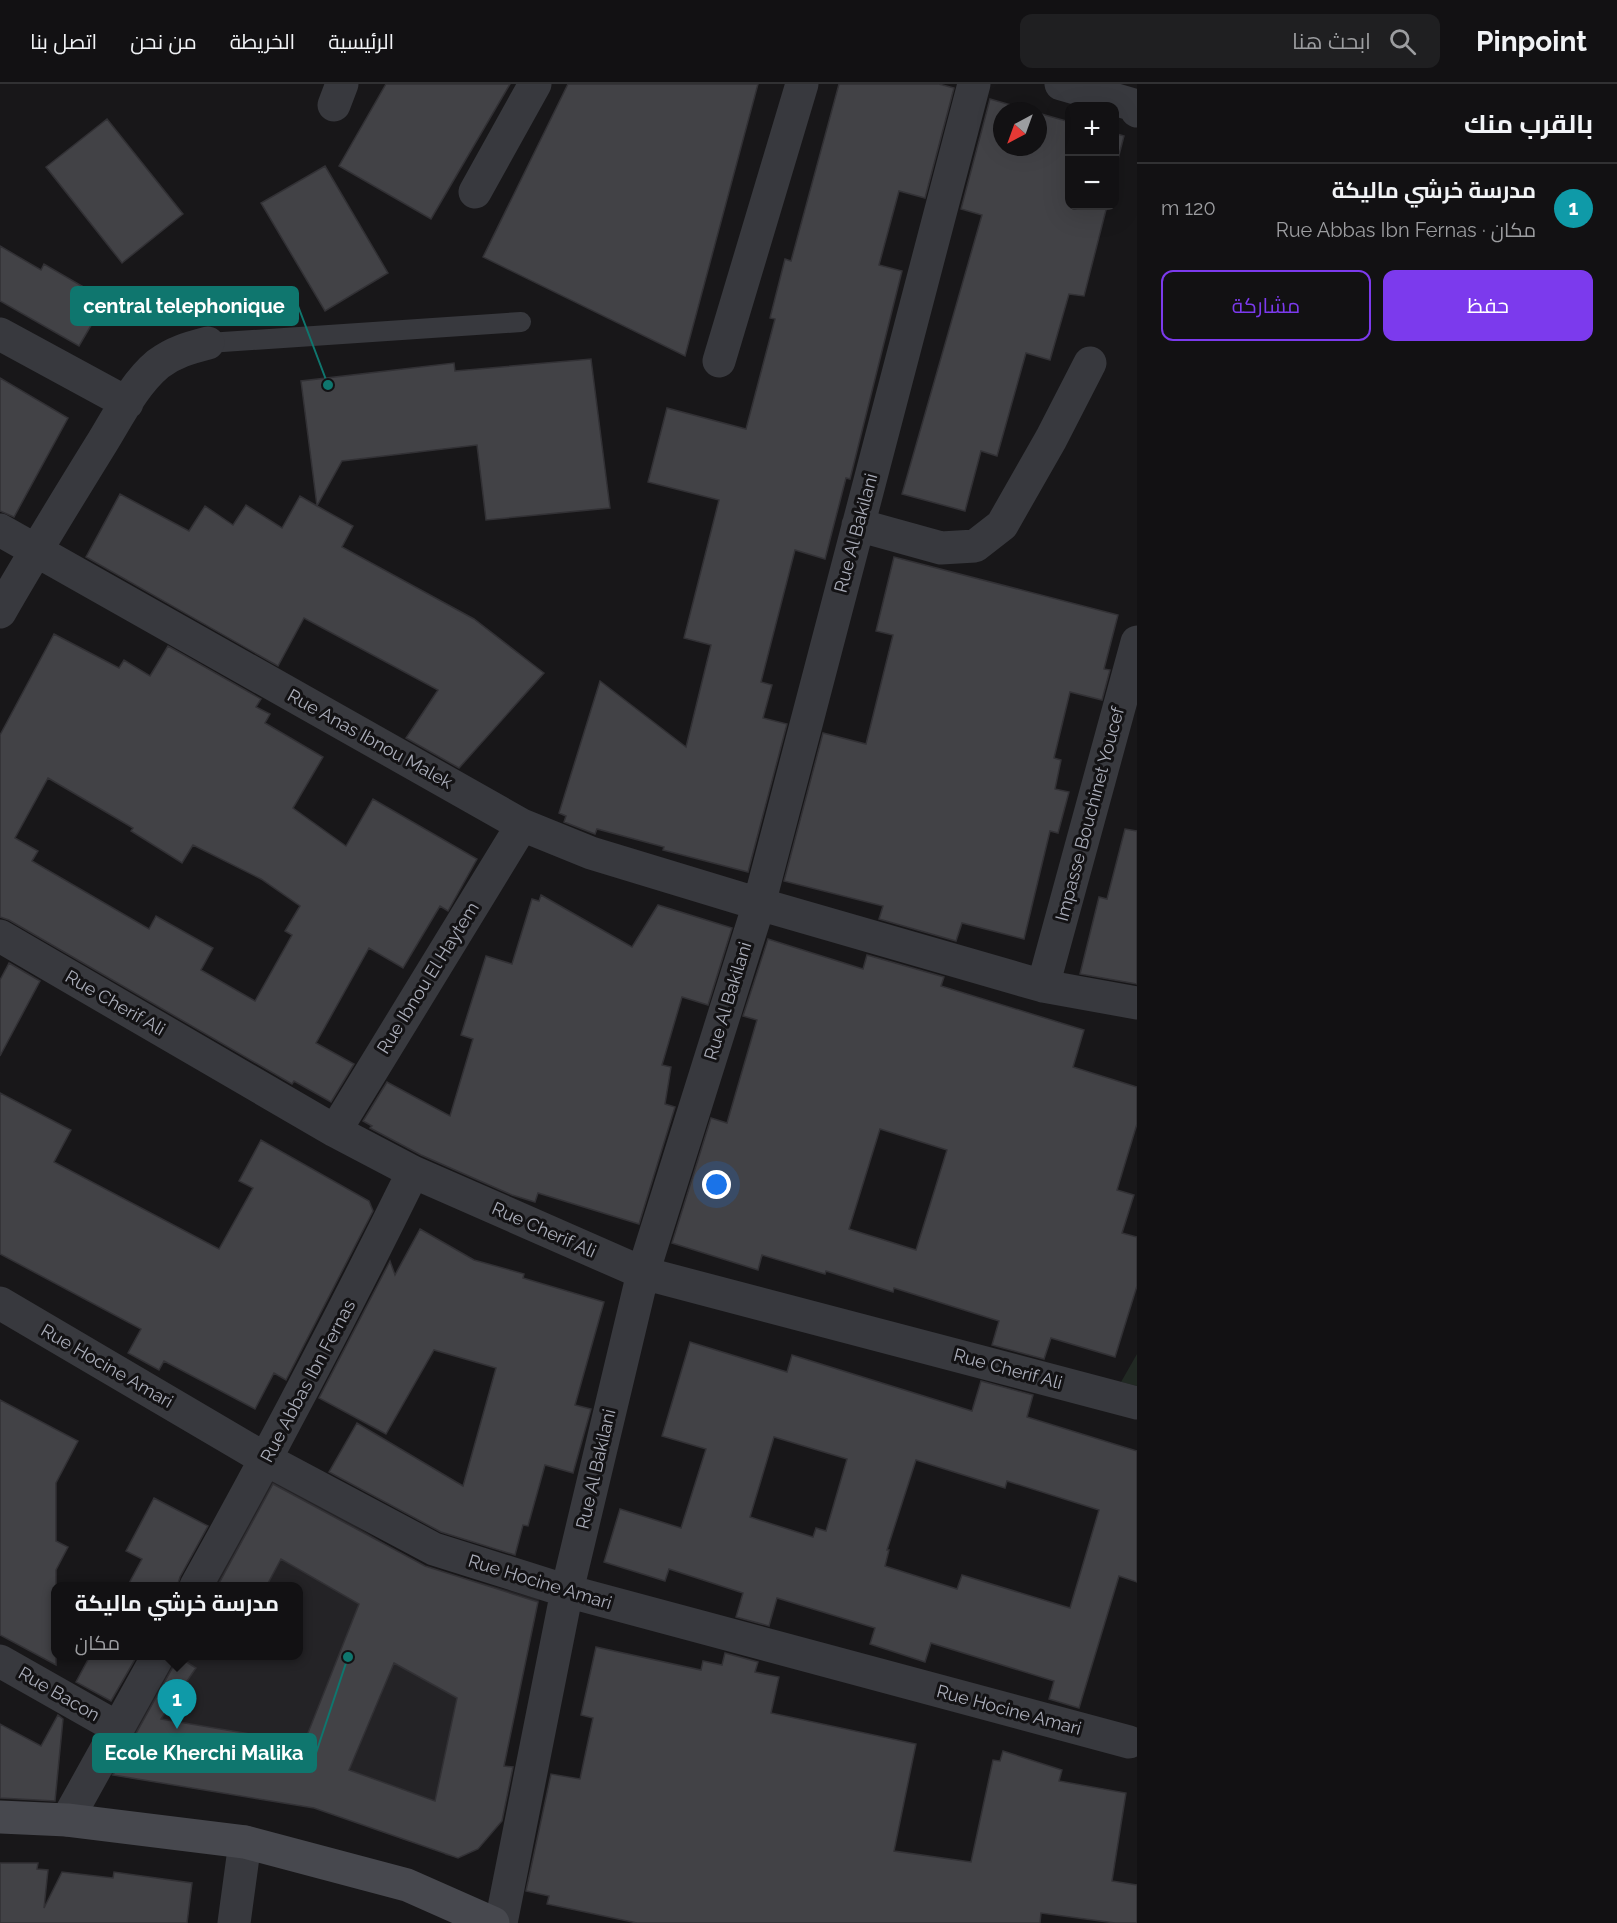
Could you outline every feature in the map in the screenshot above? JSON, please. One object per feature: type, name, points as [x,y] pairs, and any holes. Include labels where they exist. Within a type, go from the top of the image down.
[{"type":"main road","points":[[0,1817],[67,1820],[245,1842],[407,1885],[493,1923]]},
{"type":"street","points":[[475,192],[535,84]]},
{"type":"street","points":[[719,361],[802,84]]},
{"type":"street","name":"Rue Al Bakilani","points":[[501,1923],[567,1592],[643,1273],[759,904],[975,84]]},
{"type":"street","points":[[1061,84],[1134,105],[1137,111]]},
{"type":"street","points":[[0,334],[127,403]]},
{"type":"street","points":[[0,612],[35,550],[145,378],[179,350],[208,344]]},
{"type":"street","points":[[858,525],[941,548],[975,546],[1002,525],[1052,439],[1090,363]]},
{"type":"street","name":"Rue Anas Ibnou Malek","points":[[0,530],[522,825],[591,853],[759,904],[1043,986],[1137,1003]]},
{"type":"street","name":"Impasse Bouchinet Youcef","points":[[1043,986],[1137,642]]},
{"type":"street","name":"Rue Ibnou El Haytem","points":[[335,1131],[522,825]]},
{"type":"street","name":"Rue Cherif Ali","points":[[0,936],[335,1131],[413,1172],[643,1273],[1137,1403]]},
{"type":"street","name":"Rue Abbas Ibn Fernas","points":[[199,1582],[267,1460],[413,1172]]},
{"type":"street","name":"Rue Hocine Amari","points":[[0,1303],[267,1460],[434,1549],[567,1592],[1129,1742]]},
{"type":"street","points":[[67,1820],[156,1660]]},
{"type":"street","name":"Rue Bacon","points":[[0,1661],[118,1728]]},
{"type":"street","points":[[234,1923],[245,1842]]},
{"type":"lane","points":[[208,344],[521,322]]},
{"type":"shaded area","points":[[1137,1354],[1137,1386],[1121,1382]]},
{"type":"shaded area","points":[[272,1475],[422,1566],[539,1599],[490,1835],[478,1849],[458,1858],[445,1855],[429,1829],[410,1842],[314,1808],[110,1775],[168,1660],[303,1660],[303,1582],[208,1582]]},
{"type":"building","points":[[386,84],[510,84],[431,219],[339,166]]},
{"type":"building","points":[[568,84],[758,84],[685,356],[483,257]]},
{"type":"building","points":[[839,84],[939,84],[954,88],[925,198],[899,191],[879,265],[902,271],[850,479],[846,478],[825,559],[795,550],[761,682],[772,685],[763,718],[787,724],[748,872],[663,850],[664,847],[597,829],[595,834],[564,822],[566,816],[559,813],[600,681],[686,747],[711,645],[684,638],[719,500],[648,482],[667,408],[746,429],[775,319],[770,318],[785,259],[791,261]]},
{"type":"building","points":[[990,99],[1000,102],[993,102],[993,156],[1047,156],[1047,116],[1065,121],[1065,210],[1106,210],[1084,296],[1069,294],[1050,360],[1026,353],[997,456],[981,451],[965,511],[902,494],[982,215],[961,209]]},
{"type":"building","points":[[107,119],[183,214],[122,263],[46,167]]},
{"type":"building","points":[[1119,134],[1124,136],[1119,155]]},
{"type":"building","points":[[325,166],[388,273],[325,311],[261,203]]},
{"type":"building","points":[[0,246],[41,270],[44,264],[106,300],[79,346],[0,301]]},
{"type":"building","points":[[591,359],[610,508],[486,520],[477,445],[342,461],[317,506],[301,381],[454,363],[455,371]]},
{"type":"building","points":[[0,378],[68,418],[14,517],[0,511]]},
{"type":"building","points":[[120,494],[189,531],[205,506],[233,525],[246,505],[282,528],[300,496],[353,526],[342,547],[474,619],[544,673],[459,768],[406,738],[438,690],[304,618],[278,666],[86,557]]},
{"type":"building","points":[[894,557],[1118,615],[1104,669],[1110,670],[1102,700],[1070,692],[1054,758],[1061,760],[1055,789],[1069,792],[1058,833],[1050,831],[1024,939],[962,923],[956,941],[879,919],[883,906],[784,881],[823,733],[866,744],[893,635],[876,631]]},
{"type":"building","points":[[54,634],[119,668],[124,660],[150,676],[168,646],[261,699],[256,707],[270,714],[265,723],[323,757],[293,808],[346,846],[373,799],[477,859],[448,911],[440,906],[403,968],[369,948],[316,1043],[354,1064],[331,1102],[294,1081],[292,1084],[9,920],[0,917],[0,735]],"holes":[[[48,778],[133,828],[131,831],[182,863],[193,845],[261,879],[300,906],[285,931],[292,935],[255,1001],[201,970],[213,948],[156,916],[149,929],[32,861],[38,851],[15,838]]]},
{"type":"building","points":[[1125,829],[1137,831],[1137,984],[1080,974],[1099,897],[1107,899]]},
{"type":"building","points":[[541,895],[632,947],[658,905],[732,928],[708,1005],[682,997],[662,1065],[671,1067],[665,1104],[675,1107],[639,1224],[538,1193],[535,1202],[512,1195],[421,1155],[370,1128],[372,1126],[363,1121],[387,1082],[450,1116],[473,1039],[461,1035],[486,956],[512,964],[532,899],[539,901]]},
{"type":"building","points":[[768,939],[863,969],[867,955],[944,977],[941,986],[1084,1030],[1073,1067],[1137,1087],[1137,1124],[1117,1190],[1134,1195],[1122,1233],[1137,1237],[1137,1286],[1115,1357],[1051,1338],[1044,1359],[992,1345],[999,1321],[894,1288],[893,1292],[826,1271],[825,1274],[762,1255],[758,1270],[672,1243],[711,1118],[727,1123],[757,1020],[743,1016]],"holes":[[[880,1129],[947,1150],[916,1250],[849,1229]]]},
{"type":"building","points":[[9,963],[40,981],[0,1056],[0,980]]},
{"type":"building","points":[[0,1093],[71,1130],[54,1162],[219,1249],[253,1188],[239,1181],[261,1140],[369,1201],[373,1211],[286,1380],[274,1373],[255,1409],[164,1361],[159,1370],[128,1353],[141,1329],[0,1254]]},
{"type":"building","points":[[420,1229],[474,1260],[524,1274],[523,1278],[604,1302],[575,1405],[591,1409],[573,1473],[545,1465],[528,1526],[523,1525],[515,1555],[441,1532],[329,1472],[357,1423],[463,1486],[496,1368],[434,1350],[386,1434],[319,1398],[390,1261],[395,1275]]},
{"type":"building","points":[[690,1342],[787,1372],[792,1355],[972,1411],[981,1381],[1033,1395],[1027,1417],[1137,1451],[1137,1582],[1119,1576],[1079,1708],[1049,1699],[1054,1681],[931,1643],[925,1662],[870,1644],[875,1628],[777,1598],[769,1626],[736,1617],[743,1593],[669,1569],[665,1581],[604,1562],[620,1509],[681,1528],[706,1449],[662,1436]],"holes":[[[774,1437],[847,1459],[826,1531],[816,1528],[813,1537],[750,1517]],[[916,1460],[1005,1488],[1007,1481],[1099,1510],[1070,1608],[962,1575],[957,1589],[885,1566],[889,1550],[887,1550]]]},
{"type":"building","points":[[0,1400],[78,1441],[56,1483],[56,1541],[68,1547],[56,1570],[56,1582],[51,1582],[51,1660],[56,1660],[56,1665],[0,1635]]},
{"type":"building","points":[[273,1484],[425,1566],[538,1602],[504,1766],[513,1767],[502,1821],[478,1849],[458,1858],[314,1808],[113,1775],[176,1660],[183,1660],[196,1668],[161,1719],[304,1743],[359,1604],[281,1559],[269,1582],[220,1582]],"holes":[[[394,1663],[457,1698],[435,1801],[349,1770]]]},
{"type":"building","points":[[154,1498],[208,1526],[178,1582],[130,1582],[142,1559],[126,1551]]},
{"type":"building","points":[[596,1647],[701,1670],[703,1661],[722,1665],[725,1653],[758,1662],[755,1672],[779,1677],[771,1713],[916,1744],[894,1851],[971,1862],[993,1760],[1000,1761],[1003,1751],[1062,1770],[1059,1781],[1126,1793],[1112,1881],[1137,1885],[1137,1923],[1115,1923],[1041,1913],[1040,1923],[637,1923],[547,1904],[549,1896],[526,1891],[551,1774],[580,1779],[593,1718],[581,1715]]},
{"type":"building","points":[[88,1660],[135,1660],[111,1701],[76,1682]]},
{"type":"building","points":[[58,1715],[63,1719],[55,1801],[0,1798],[0,1724],[41,1746]]},
{"type":"building","points":[[0,1863],[38,1863],[37,1869],[48,1870],[44,1908],[62,1872],[113,1878],[114,1872],[192,1883],[187,1923],[0,1923]]},
{"type":"place","name":"central telephonique","points":[[328,385]]},
{"type":"place","name":"Ecole Kherchi Malika","points":[[348,1657]]},
{"type":"place","name":"مدرسة خرشي ماليكة","points":[[177,1729]]}]
